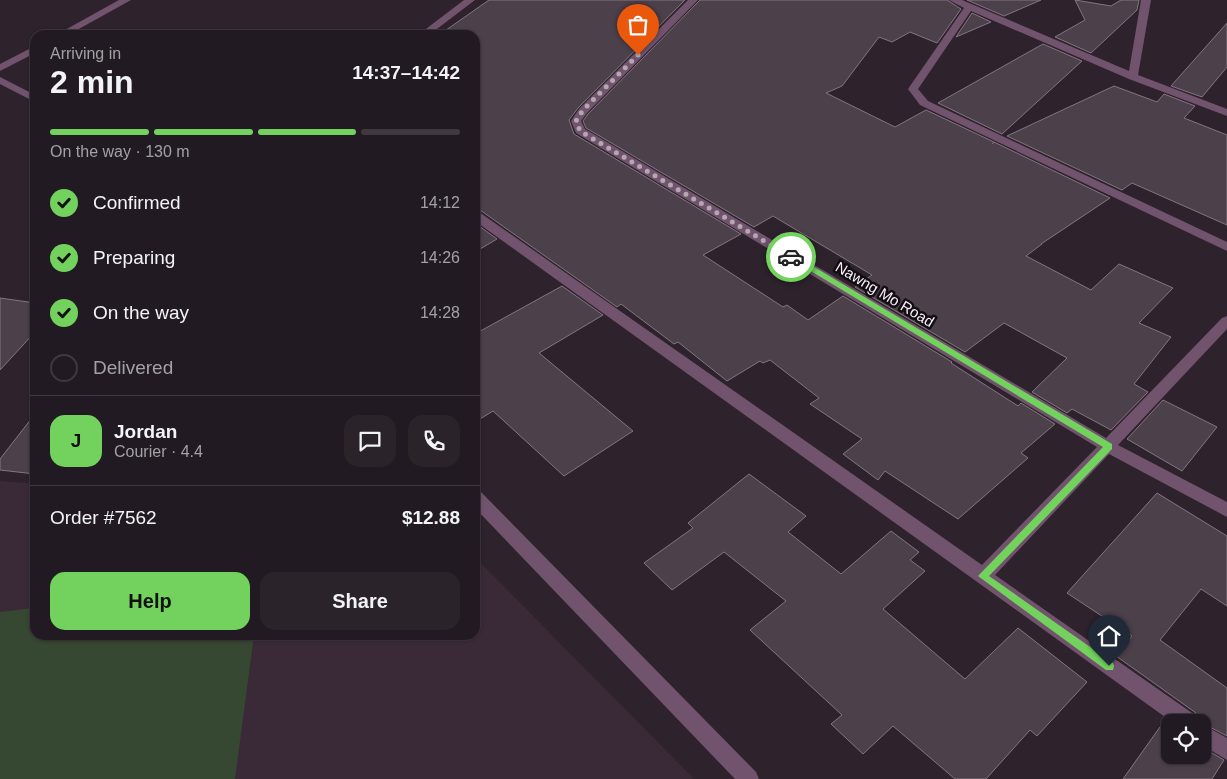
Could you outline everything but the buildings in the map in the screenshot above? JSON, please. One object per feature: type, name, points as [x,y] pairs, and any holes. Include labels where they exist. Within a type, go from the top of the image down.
[{"type":"street","points":[[70,30],[126,0]]},
{"type":"street","points":[[430,30],[470,0]]},
{"type":"street","name":"Nawng Mo Road","points":[[693,0],[583,110],[576,121],[580,131],[1109,447],[1227,510]]},
{"type":"street","points":[[954,0],[968,8],[1133,77],[1227,114]]},
{"type":"street","points":[[1133,77],[1146,0]]},
{"type":"street","points":[[968,8],[913,89],[924,103],[1227,247]]},
{"type":"street","points":[[0,68],[30,52]]},
{"type":"street","points":[[0,80],[30,96]]},
{"type":"street","points":[[480,219],[1177,714]]},
{"type":"street","points":[[982,576],[1109,447],[1227,321]]},
{"type":"street","points":[[480,502],[749,779]]},
{"type":"street","points":[[1211,738],[1227,750]]},
{"type":"shaded area","points":[[0,481],[30,484],[30,640],[480,640],[480,562],[694,779],[0,779]]},
{"type":"green space","points":[[30,609],[30,640],[253,640],[235,779],[0,779],[0,612]]},
{"type":"way so far","points":[[638,55],[583,110],[576,121],[580,131],[791,257]]},
{"type":"route","points":[[791,257],[1109,447],[982,576],[1109,666]]}]
